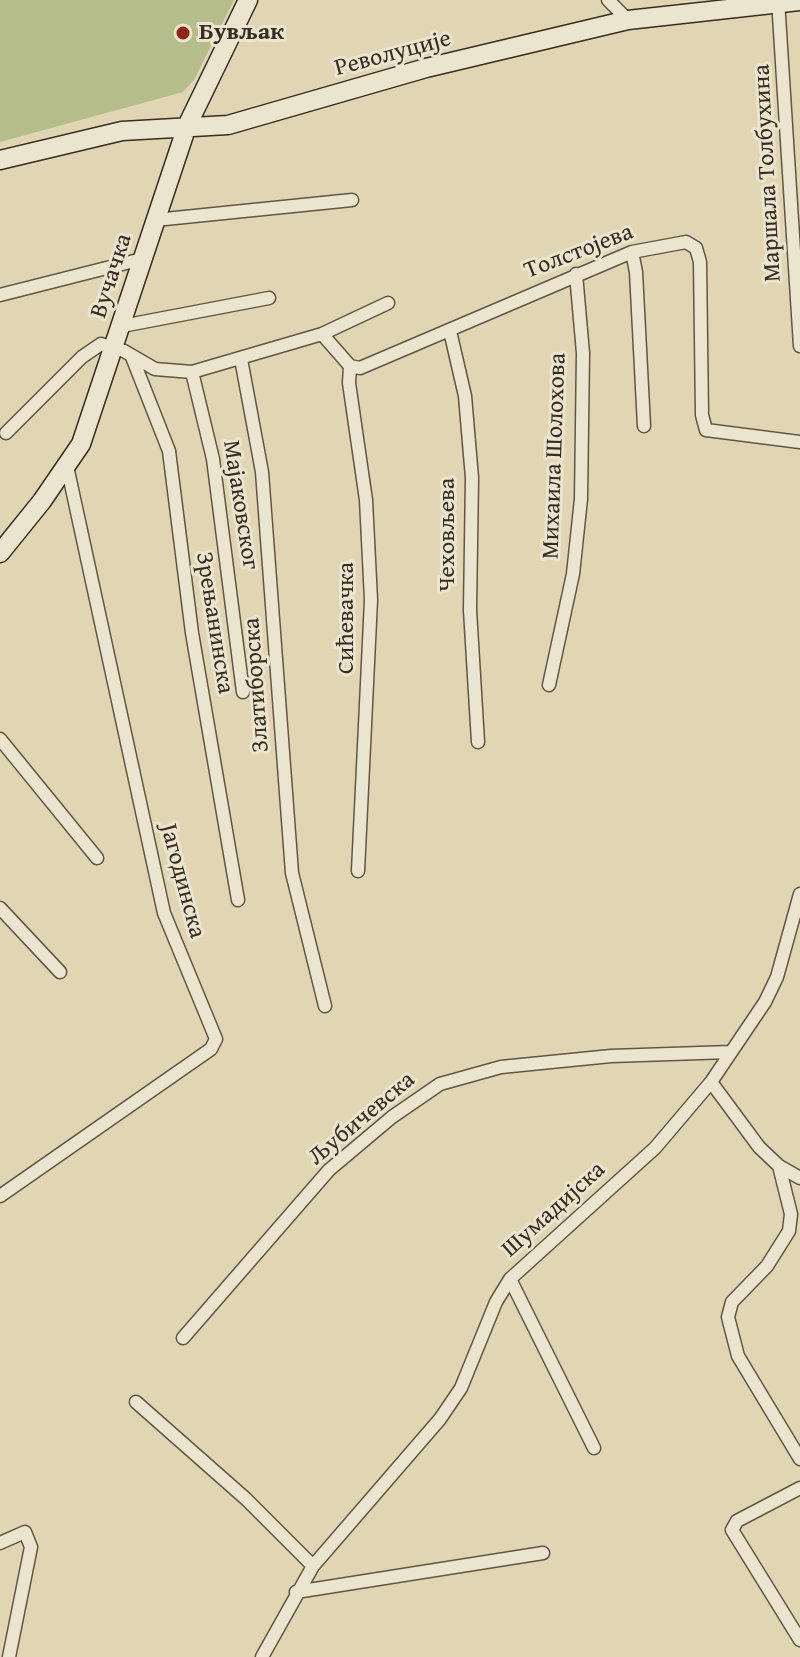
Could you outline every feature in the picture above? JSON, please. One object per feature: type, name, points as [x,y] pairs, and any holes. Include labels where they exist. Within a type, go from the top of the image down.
[{"type":"street","name":"Вучачка","points":[[0,553],[67,466],[93,414],[187,126],[248,0]]},
{"type":"street","points":[[608,0],[628,20]]},
{"type":"street","name":"Револуције","points":[[0,160],[122,131],[228,125],[426,68],[628,20],[800,1]]},
{"type":"street","name":"Маршала Толбухина","points":[[779,2],[800,346]]},
{"type":"street","points":[[155,220],[352,200]]},
{"type":"street","name":"Толстојева","points":[[350,366],[365,367],[632,252],[686,242],[696,248],[702,415],[706,430],[800,442]]},
{"type":"street","points":[[632,252],[636,272],[644,426]]},
{"type":"street","points":[[0,295],[142,259]]},
{"type":"street","name":"Михаила Шолохова","points":[[549,685],[573,574],[581,499],[583,353],[576,274]]},
{"type":"street","points":[[122,326],[269,298]]},
{"type":"street","points":[[6,433],[82,357],[101,344],[115,347],[165,373],[192,372],[322,334],[388,303]]},
{"type":"street","name":"Чеховљева","points":[[450,331],[465,396],[470,455],[470,623],[478,742]]},
{"type":"street","points":[[322,334],[335,345],[350,366]]},
{"type":"street","name":"Зрењанинска","points":[[132,357],[169,451],[192,633],[238,900]]},
{"type":"street","name":"Златиборска","points":[[241,359],[262,472],[292,873],[325,1006]]},
{"type":"street","name":"Сићевачка","points":[[350,366],[349,383],[366,500],[371,600],[358,871]]},
{"type":"street","name":"Мајаковског","points":[[192,372],[213,459],[243,692]]},
{"type":"street","name":"Јагодинска","points":[[0,1196],[211,1049],[216,1039],[164,913],[67,466]]},
{"type":"street","points":[[0,739],[97,858]]},
{"type":"street","name":"Шумадијска","points":[[262,1657],[313,1566],[440,1419],[461,1388],[496,1302],[510,1279],[655,1148],[711,1082],[765,1002],[798,911],[800,894]]},
{"type":"street","points":[[0,908],[60,972]]},
{"type":"street","name":"Љубичевска","points":[[183,1338],[329,1170],[436,1086],[501,1067],[611,1056],[730,1052]]},
{"type":"street","points":[[711,1082],[759,1147],[779,1166],[800,1178]]},
{"type":"street","points":[[779,1166],[791,1214],[789,1231],[767,1266],[732,1302],[728,1317],[738,1356],[800,1459]]},
{"type":"street","points":[[510,1279],[594,1448]]},
{"type":"street","points":[[136,1402],[246,1499],[313,1566]]},
{"type":"street","points":[[800,1488],[737,1521],[732,1530],[800,1640]]},
{"type":"street","points":[[0,1543],[19,1532],[29,1534],[30,1558],[9,1657]]},
{"type":"street","points":[[296,1592],[543,1553]]},
{"type":"street","points":[[0,1621],[15,1619]]},
{"type":"green space","points":[[0,0],[234,0],[194,80],[183,92],[0,142]]},
{"type":"place","name":"Бувљак","points":[[183,33]]}]
